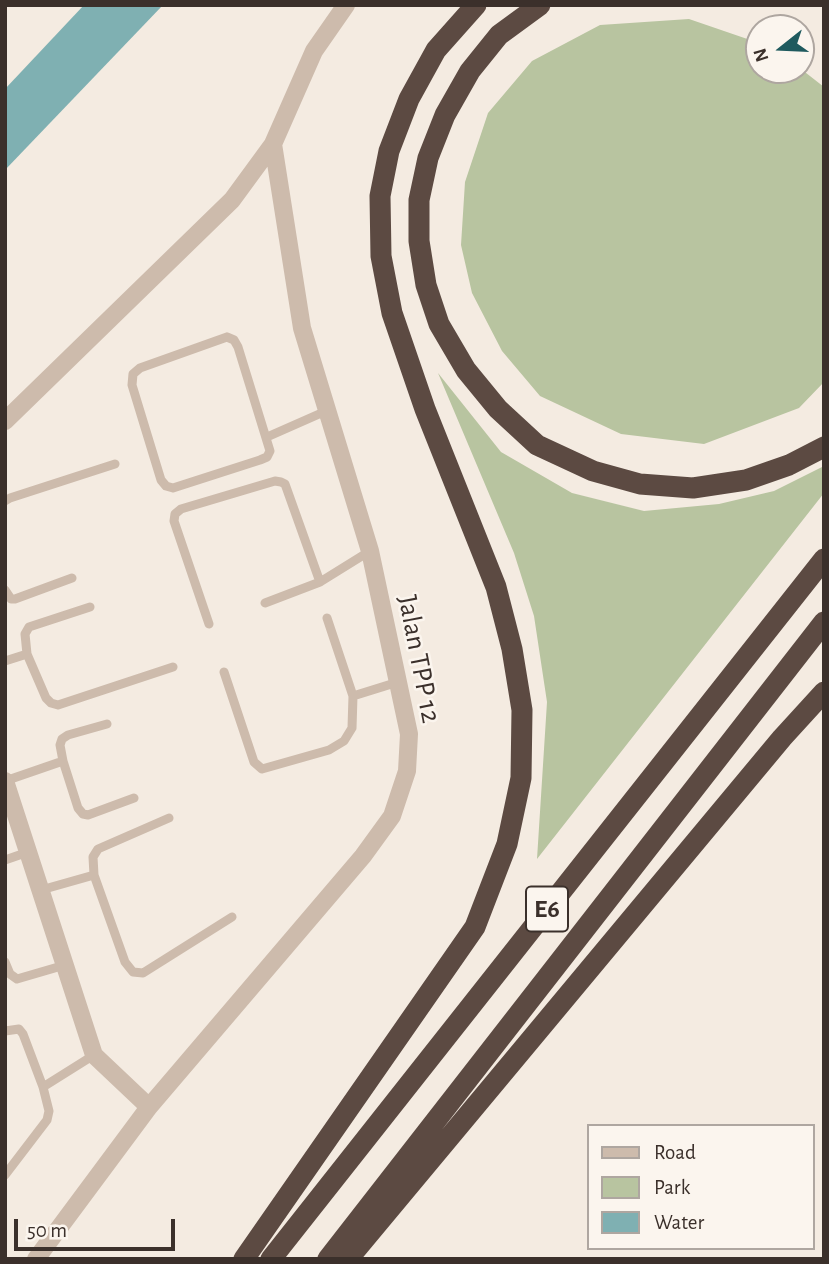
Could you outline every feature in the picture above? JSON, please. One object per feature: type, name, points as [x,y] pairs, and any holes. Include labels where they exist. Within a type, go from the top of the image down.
[{"type":"highway","points":[[244,1259],[475,928],[507,844],[521,778],[522,710],[509,636],[496,587],[425,410],[392,313],[381,256],[380,196],[389,150],[409,99],[436,50],[477,5]]},
{"type":"highway","points":[[540,5],[499,35],[470,71],[445,115],[426,169],[419,201],[419,228],[426,285],[439,324],[466,370],[498,409],[537,445],[593,471],[640,484],[693,488],[746,480],[789,465],[824,447]]},
{"type":"highway","name":"E6","points":[[271,1259],[824,559]]},
{"type":"highway","name":"E6","points":[[328,1259],[824,622]]},
{"type":"highway","points":[[348,1259],[782,738],[824,692]]},
{"type":"street","points":[[5,421],[232,200],[273,144],[314,51],[346,5]]},
{"type":"street","name":"Jalan TPP 12","points":[[36,1259],[149,1107],[363,856],[392,816],[407,771],[409,734],[370,551],[302,328],[273,144]]},
{"type":"street","points":[[5,781],[94,1055],[149,1107]]},
{"type":"lane","points":[[227,337],[234,340],[267,437],[270,451],[267,457],[173,488],[166,486],[161,480],[139,408],[132,384],[133,374],[227,337]]},
{"type":"lane","points":[[267,437],[326,411]]},
{"type":"lane","points":[[5,501],[115,464]]},
{"type":"lane","points":[[209,625],[174,521],[175,514],[181,509],[275,481],[285,484],[320,582]]},
{"type":"lane","points":[[265,603],[320,582],[370,551]]},
{"type":"lane","points":[[5,590],[11,599],[15,599],[72,578]]},
{"type":"lane","points":[[90,607],[29,627],[25,634],[27,654],[46,698],[51,703],[58,705],[173,667]]},
{"type":"lane","points":[[224,672],[254,762],[262,769],[329,750],[344,741],[352,728],[353,696],[327,618]]},
{"type":"lane","points":[[5,661],[27,654]]},
{"type":"lane","points":[[353,696],[398,682]]},
{"type":"lane","points":[[107,724],[68,734],[62,739],[60,745],[63,761],[78,808],[83,814],[89,815],[134,798]]},
{"type":"lane","points":[[5,781],[63,761]]},
{"type":"lane","points":[[169,818],[98,849],[93,857],[94,875],[125,962],[133,972],[143,973],[232,917]]},
{"type":"lane","points":[[5,860],[28,852]]},
{"type":"lane","points":[[41,890],[94,875]]},
{"type":"lane","points":[[5,961],[10,974],[17,979],[65,965]]},
{"type":"lane","points":[[5,1031],[19,1029],[23,1034],[49,1111],[47,1120],[5,1175]]},
{"type":"lane","points":[[43,1087],[94,1055]]},
{"type":"green space","points":[[689,19],[745,38],[745,84],[815,84],[815,80],[824,87],[824,382],[799,408],[704,444],[621,434],[540,396],[502,351],[472,293],[461,245],[465,182],[488,113],[532,61],[600,25]]},
{"type":"green space","points":[[438,373],[501,452],[572,493],[644,511],[719,504],[774,491],[824,466],[824,493],[537,859],[547,702],[534,616],[514,553]]},
{"type":"water","points":[[84,5],[163,5],[5,170],[5,89]]}]
